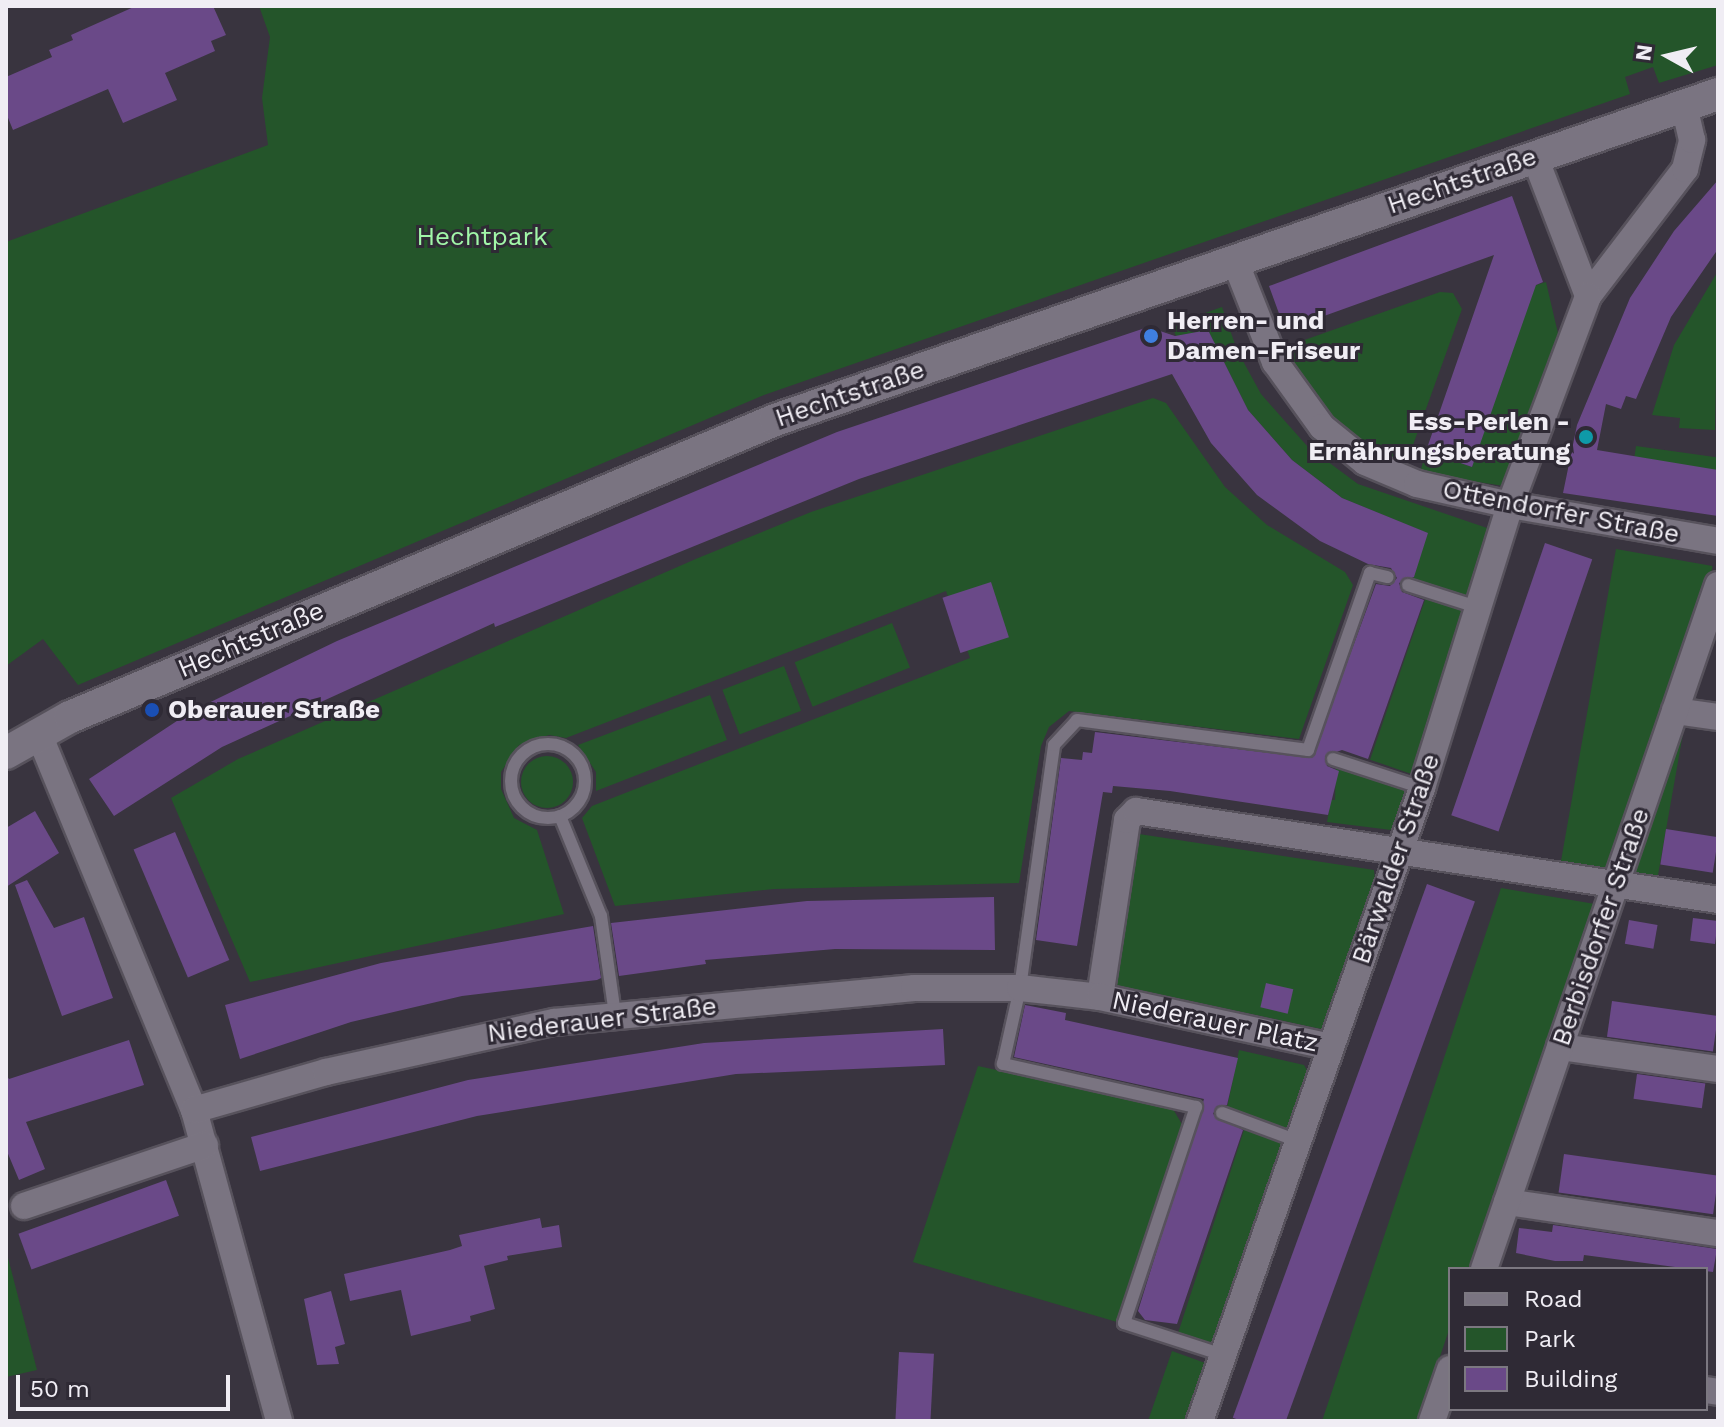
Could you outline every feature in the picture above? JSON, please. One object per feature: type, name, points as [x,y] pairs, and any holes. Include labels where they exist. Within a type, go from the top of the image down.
[{"type":"street","name":"Hechtstraße","points":[[6,753],[38,732],[775,420],[1534,155],[1718,94]]},
{"type":"street","name":"Bärwalder Straße","points":[[1200,1421],[1422,788],[1510,505],[1588,296],[1685,169],[1692,140],[1684,104]]},
{"type":"street","points":[[1534,155],[1588,296]]},
{"type":"street","name":"Ottendorfer Straße","points":[[1235,261],[1275,362],[1304,406],[1342,446],[1385,473],[1417,484],[1510,505],[1718,541]]},
{"type":"street","name":"Berbisdorfer Straße","points":[[1485,1267],[1718,585]]},
{"type":"street","points":[[1675,711],[1718,717]]},
{"type":"street","points":[[38,732],[194,1110],[279,1421]]},
{"type":"street","name":"Niederauer Platz","points":[[1100,997],[1127,820],[1136,811],[1399,852]]},
{"type":"street","points":[[1399,852],[1718,900]]},
{"type":"street","name":"Niederauer Straße","points":[[194,1110],[458,1040],[615,1014],[914,988],[1020,988]]},
{"type":"street","name":"Niederauer Platz","points":[[1020,988],[1100,997],[1331,1047]]},
{"type":"street","points":[[1560,1047],[1718,1069]]},
{"type":"street","points":[[24,1206],[205,1145]]},
{"type":"street","points":[[1507,1202],[1718,1233]]},
{"type":"street","points":[[1432,1421],[1448,1375]]},
{"type":"lane","points":[[1298,1141],[1216,1112],[1003,1064],[1020,988],[1054,745],[1077,720],[1310,751],[1370,573],[1388,577]]},
{"type":"lane","points":[[1408,585],[1477,607]]},
{"type":"lane","points":[[534,747],[561,747],[582,768],[581,797],[560,816],[536,816],[517,802],[513,791],[514,768],[534,747]]},
{"type":"lane","points":[[1333,759],[1422,788]]},
{"type":"lane","points":[[560,816],[601,916],[615,1014]]},
{"type":"lane","points":[[1196,1107],[1124,1323],[1223,1355]]},
{"type":"green space","name":"Hechtpark","points":[[259,6],[1718,6],[1718,65],[1659,83],[1653,67],[1625,77],[1630,94],[764,395],[78,685],[43,639],[6,666],[6,242],[268,145],[262,98],[270,37]]},
{"type":"green space","points":[[1718,271],[1715,430],[1679,428],[1680,418],[1652,415],[1674,345]]},
{"type":"green space","points":[[1546,282],[1560,342],[1504,486],[1420,473],[1426,451],[1472,467],[1524,289]]},
{"type":"green space","points":[[1440,292],[1453,293],[1462,309],[1404,470],[1334,426],[1279,349]]},
{"type":"green space","points":[[1222,307],[1237,350],[1261,394],[1308,447],[1358,484],[1493,530],[1470,598],[1413,579],[1427,533],[1342,498],[1292,460],[1248,410],[1208,330],[1176,336],[1171,325]]},
{"type":"green space","points":[[1153,398],[1166,403],[1225,487],[1267,525],[1345,572],[1353,585],[1299,739],[1069,711],[1049,727],[1041,746],[1019,883],[774,889],[615,906],[582,818],[592,806],[970,658],[946,591],[566,738],[549,735],[519,745],[501,772],[501,789],[514,818],[537,830],[564,914],[250,982],[171,798],[238,759],[698,558],[811,512]]},
{"type":"green space","points":[[1636,446],[1718,458],[1716,470],[1634,459]]},
{"type":"green space","points":[[1616,549],[1713,566],[1657,878],[1561,861]]},
{"type":"green space","points":[[1426,597],[1467,611],[1411,774],[1370,760]]},
{"type":"green space","points":[[892,623],[910,668],[813,707],[795,662]]},
{"type":"green space","points":[[784,666],[801,711],[740,734],[722,690]]},
{"type":"green space","points":[[710,695],[727,740],[596,791],[596,772],[578,745]]},
{"type":"green space","points":[[547,756],[565,764],[573,782],[565,800],[547,808],[529,800],[521,782],[529,764]]},
{"type":"green space","points":[[1336,767],[1407,791],[1391,830],[1327,822],[1331,800],[1335,800]]},
{"type":"green space","points":[[1139,834],[1374,870],[1375,881],[1329,1022],[1321,1029],[1116,985]]},
{"type":"green space","points":[[1501,888],[1595,904],[1471,1267],[1448,1267],[1448,1333],[1418,1421],[1322,1421]]},
{"type":"green space","points":[[1239,1050],[1304,1065],[1308,1072],[1291,1130],[1227,1108]]},
{"type":"green space","points":[[978,1066],[1173,1109],[1183,1126],[1117,1322],[913,1262]]},
{"type":"green space","points":[[1244,1130],[1285,1143],[1218,1349],[1177,1335]]},
{"type":"green space","points":[[6,1250],[37,1370],[6,1377]]},
{"type":"green space","points":[[1172,1351],[1208,1364],[1188,1421],[1148,1421]]},
{"type":"building","points":[[136,6],[213,6],[226,35],[211,41],[215,51],[165,73],[177,100],[123,123],[108,89],[13,130],[6,113],[6,77],[52,57],[49,50],[73,40],[71,35]]},
{"type":"building","points":[[1718,180],[1718,249],[1671,317],[1636,399],[1626,396],[1621,409],[1606,404],[1597,450],[1718,470],[1718,516],[1563,493],[1577,425],[1630,298],[1674,231]]},
{"type":"building","points":[[1512,196],[1543,282],[1536,285],[1472,467],[1426,451],[1494,255],[1285,330],[1269,286]]},
{"type":"building","points":[[1148,327],[1175,336],[1208,330],[1248,410],[1292,460],[1342,498],[1428,533],[1414,577],[1399,583],[1402,592],[1424,600],[1368,759],[1342,750],[1325,756],[1327,766],[1339,771],[1328,815],[1170,791],[1113,786],[1112,793],[1103,792],[1077,946],[1036,940],[1061,758],[1082,760],[1083,752],[1092,753],[1095,732],[1312,758],[1376,584],[1390,586],[1397,578],[1391,568],[1368,564],[1320,541],[1257,495],[1211,443],[1172,374],[859,479],[495,627],[494,623],[222,747],[114,816],[89,779],[192,711],[337,641],[837,432]]},
{"type":"building","points":[[1545,543],[1592,559],[1499,832],[1451,815]]},
{"type":"building","points":[[991,582],[1009,637],[960,653],[942,598]]},
{"type":"building","points":[[35,811],[59,853],[6,887],[6,828]]},
{"type":"building","points":[[1666,829],[1718,837],[1713,873],[1660,865]]},
{"type":"building","points":[[175,832],[229,960],[188,978],[134,850]]},
{"type":"building","points":[[27,880],[54,928],[84,917],[113,998],[62,1016],[15,885]]},
{"type":"building","points":[[1427,884],[1475,901],[1286,1421],[1242,1421],[1233,1418]]},
{"type":"building","points":[[994,897],[995,950],[835,949],[705,960],[706,964],[619,976],[611,923],[807,901]]},
{"type":"building","points":[[1693,918],[1718,921],[1715,944],[1690,941]]},
{"type":"building","points":[[1629,920],[1658,925],[1653,949],[1625,944]]},
{"type":"building","points":[[593,926],[601,978],[597,980],[462,996],[351,1022],[240,1059],[225,1005],[381,963]]},
{"type":"building","points":[[1266,983],[1293,989],[1288,1014],[1260,1007]]},
{"type":"building","points":[[1612,1001],[1718,1016],[1713,1052],[1607,1037]]},
{"type":"building","points":[[1025,1005],[1066,1013],[1065,1020],[1238,1058],[1227,1105],[1217,1106],[1213,1114],[1243,1130],[1177,1324],[1145,1320],[1138,1311],[1204,1099],[1014,1057]]},
{"type":"building","points":[[943,1029],[945,1065],[736,1074],[477,1116],[260,1171],[251,1137],[468,1080],[704,1043]]},
{"type":"building","points":[[129,1040],[144,1085],[26,1122],[45,1169],[19,1180],[6,1149],[6,1075],[9,1079]]},
{"type":"building","points":[[1637,1074],[1705,1084],[1702,1108],[1634,1099]]},
{"type":"building","points":[[1564,1154],[1718,1176],[1713,1214],[1559,1193]]},
{"type":"building","points":[[166,1180],[179,1216],[31,1269],[18,1234]]},
{"type":"building","points":[[540,1218],[542,1228],[559,1225],[562,1247],[507,1256],[508,1260],[484,1266],[495,1309],[470,1316],[471,1321],[411,1336],[401,1290],[350,1301],[344,1274],[450,1250],[462,1246],[459,1235]]},
{"type":"building","points":[[1553,1225],[1717,1249],[1713,1272],[1708,1271],[1708,1267],[1675,1267],[1584,1255],[1583,1261],[1555,1261],[1516,1253],[1519,1228],[1552,1232]]},
{"type":"building","points":[[331,1291],[345,1344],[335,1347],[339,1364],[317,1365],[304,1299]]},
{"type":"building","points":[[899,1352],[934,1354],[930,1421],[895,1421]]},
{"type":"place","name":"Herren- und Damen-Friseur","points":[[1151,336]]},
{"type":"place","name":"Ess-Perlen - Ernährungsberatung","points":[[1586,437]]},
{"type":"place","name":"Oberauer Straße","points":[[152,710]]}]
